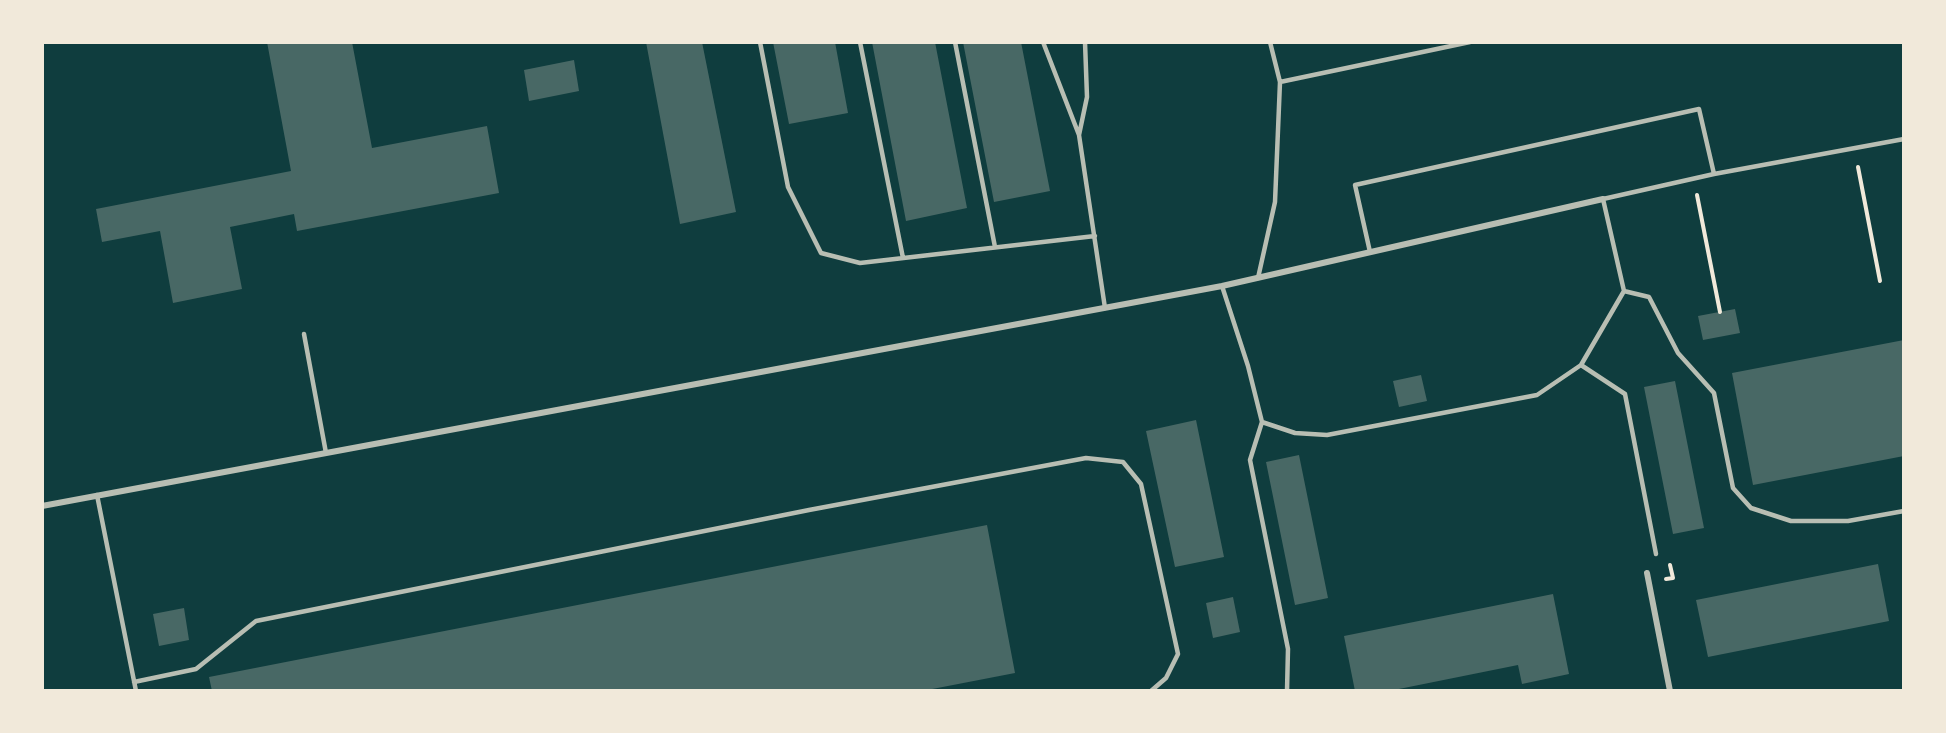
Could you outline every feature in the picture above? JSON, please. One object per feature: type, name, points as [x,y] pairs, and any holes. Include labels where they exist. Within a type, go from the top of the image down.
[{"type":"street","points":[[42,506],[1222,286],[1603,199]]},
{"type":"street","points":[[1647,573],[1670,691]]},
{"type":"lane","points":[[760,42],[788,187],[820,253],[860,263],[1095,236]]},
{"type":"lane","points":[[860,42],[903,258]]},
{"type":"lane","points":[[955,42],[995,247]]},
{"type":"lane","points":[[1044,42],[1078,135],[1105,308]]},
{"type":"lane","points":[[1078,135],[1087,98],[1085,42]]},
{"type":"lane","points":[[1258,278],[1275,202],[1280,82],[1270,42]]},
{"type":"lane","points":[[1280,82],[1470,42]]},
{"type":"lane","points":[[1370,252],[1355,185],[1699,109],[1714,174]]},
{"type":"lane","points":[[1262,422],[1295,433],[1327,435],[1537,395],[1581,365],[1624,291],[1603,199],[1714,174],[1904,139]]},
{"type":"lane","points":[[1222,286],[1248,366],[1262,422],[1250,460],[1288,649],[1287,691]]},
{"type":"lane","points":[[1624,291],[1649,297],[1678,353],[1714,393],[1734,488],[1751,508],[1791,521],[1848,521],[1904,511]]},
{"type":"lane","points":[[304,334],[326,453]]},
{"type":"lane","points":[[1581,365],[1625,394],[1656,554]]},
{"type":"lane","points":[[134,682],[196,669],[255,621],[809,510],[1086,458],[1123,462],[1141,484],[1178,654],[1166,678],[1150,691]]},
{"type":"lane","points":[[96,495],[136,691]]},
{"type":"path","points":[[1854,148],[1880,281]]},
{"type":"path","points":[[1694,178],[1720,312]]},
{"type":"building","points":[[267,42],[352,42],[372,148],[487,126],[499,193],[297,231],[294,214],[230,227],[242,289],[173,303],[160,231],[102,242],[96,209],[291,171]]},
{"type":"building","points":[[646,42],[702,42],[736,212],[680,224]]},
{"type":"building","points":[[773,42],[835,42],[848,113],[789,124]]},
{"type":"building","points":[[872,42],[935,42],[967,208],[906,221]]},
{"type":"building","points":[[963,42],[1021,42],[1050,191],[994,202]]},
{"type":"building","points":[[574,60],[579,91],[529,101],[524,70]]},
{"type":"building","points":[[1735,309],[1740,333],[1703,340],[1698,316]]},
{"type":"building","points":[[1904,340],[1904,456],[1753,485],[1732,373]]},
{"type":"building","points":[[1421,375],[1427,401],[1399,407],[1393,381]]},
{"type":"building","points":[[1675,381],[1704,528],[1673,534],[1644,387]]},
{"type":"building","points":[[1196,420],[1224,557],[1175,567],[1146,431]]},
{"type":"building","points":[[1299,455],[1328,598],[1295,605],[1266,462]]},
{"type":"building","points":[[987,525],[1015,673],[922,691],[212,691],[209,677]]},
{"type":"building","points":[[1878,564],[1889,621],[1708,657],[1696,600]]},
{"type":"building","points":[[1553,594],[1569,674],[1522,684],[1518,665],[1389,691],[1355,691],[1344,636]]},
{"type":"building","points":[[1233,597],[1240,632],[1213,638],[1206,603]]},
{"type":"building","points":[[184,608],[189,640],[159,646],[153,614]]}]
